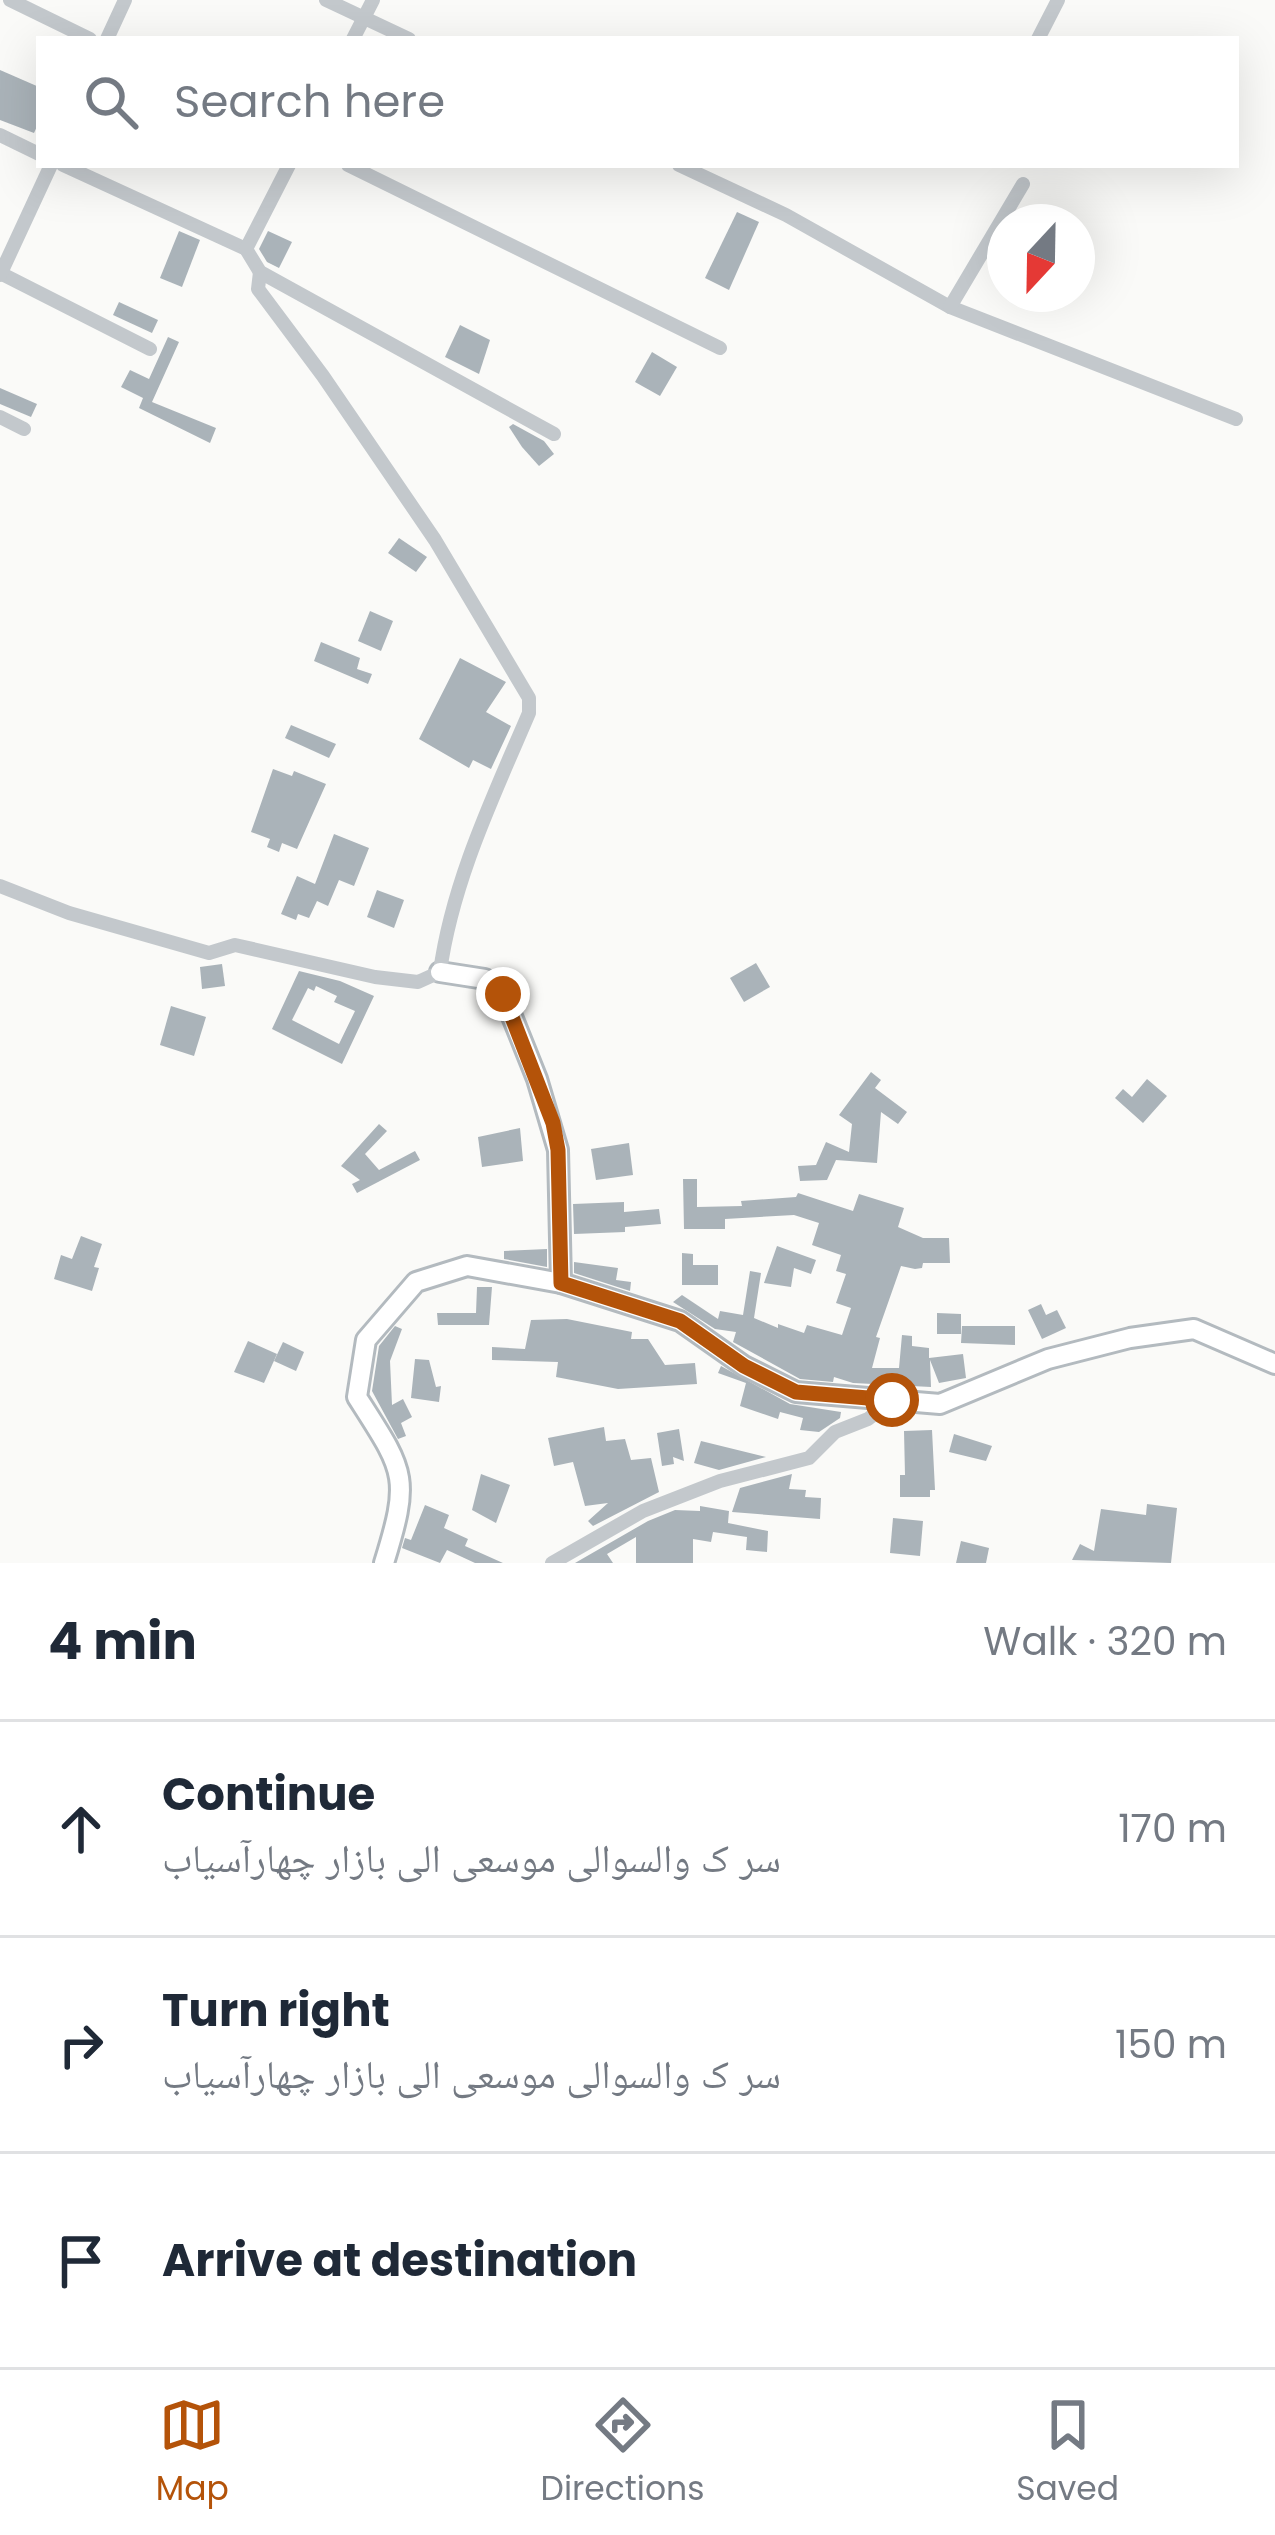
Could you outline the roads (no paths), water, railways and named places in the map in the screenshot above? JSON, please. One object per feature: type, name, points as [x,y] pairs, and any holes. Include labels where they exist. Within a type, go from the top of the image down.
[{"type":"street","points":[[10,0],[84,36]]},
{"type":"street","points":[[108,36],[125,0]]},
{"type":"street","points":[[326,0],[403,36]]},
{"type":"street","points":[[355,36],[373,0]]},
{"type":"street","points":[[1040,36],[1058,0]]},
{"type":"street","points":[[0,135],[36,153]]},
{"type":"street","points":[[50,168],[0,274],[149,349]]},
{"type":"street","points":[[70,168],[246,249],[260,272],[554,434]]},
{"type":"street","points":[[246,249],[287,168]]},
{"type":"street","points":[[354,168],[720,348]]},
{"type":"street","points":[[685,168],[786,215],[950,307],[1236,418]]},
{"type":"street","points":[[950,307],[1023,184]]},
{"type":"street","points":[[260,272],[258,289],[435,540],[529,698],[529,713],[484,819],[444,942],[440,972]]},
{"type":"street","points":[[0,417],[24,429]]},
{"type":"street","points":[[0,886],[69,914],[209,952],[235,945],[375,977],[418,982],[440,972],[485,979],[503,994],[537,1079],[558,1150],[561,1283]]},
{"type":"street","points":[[384,1563],[401,1507],[401,1484],[394,1455],[357,1396],[367,1340],[416,1282],[467,1266],[561,1283],[680,1321],[744,1366],[796,1392],[940,1404],[1048,1359],[1130,1338],[1194,1329],[1275,1364]]},
{"type":"street","points":[[551,1563],[643,1511],[720,1481],[808,1458],[835,1432],[868,1418],[892,1400]]}]
